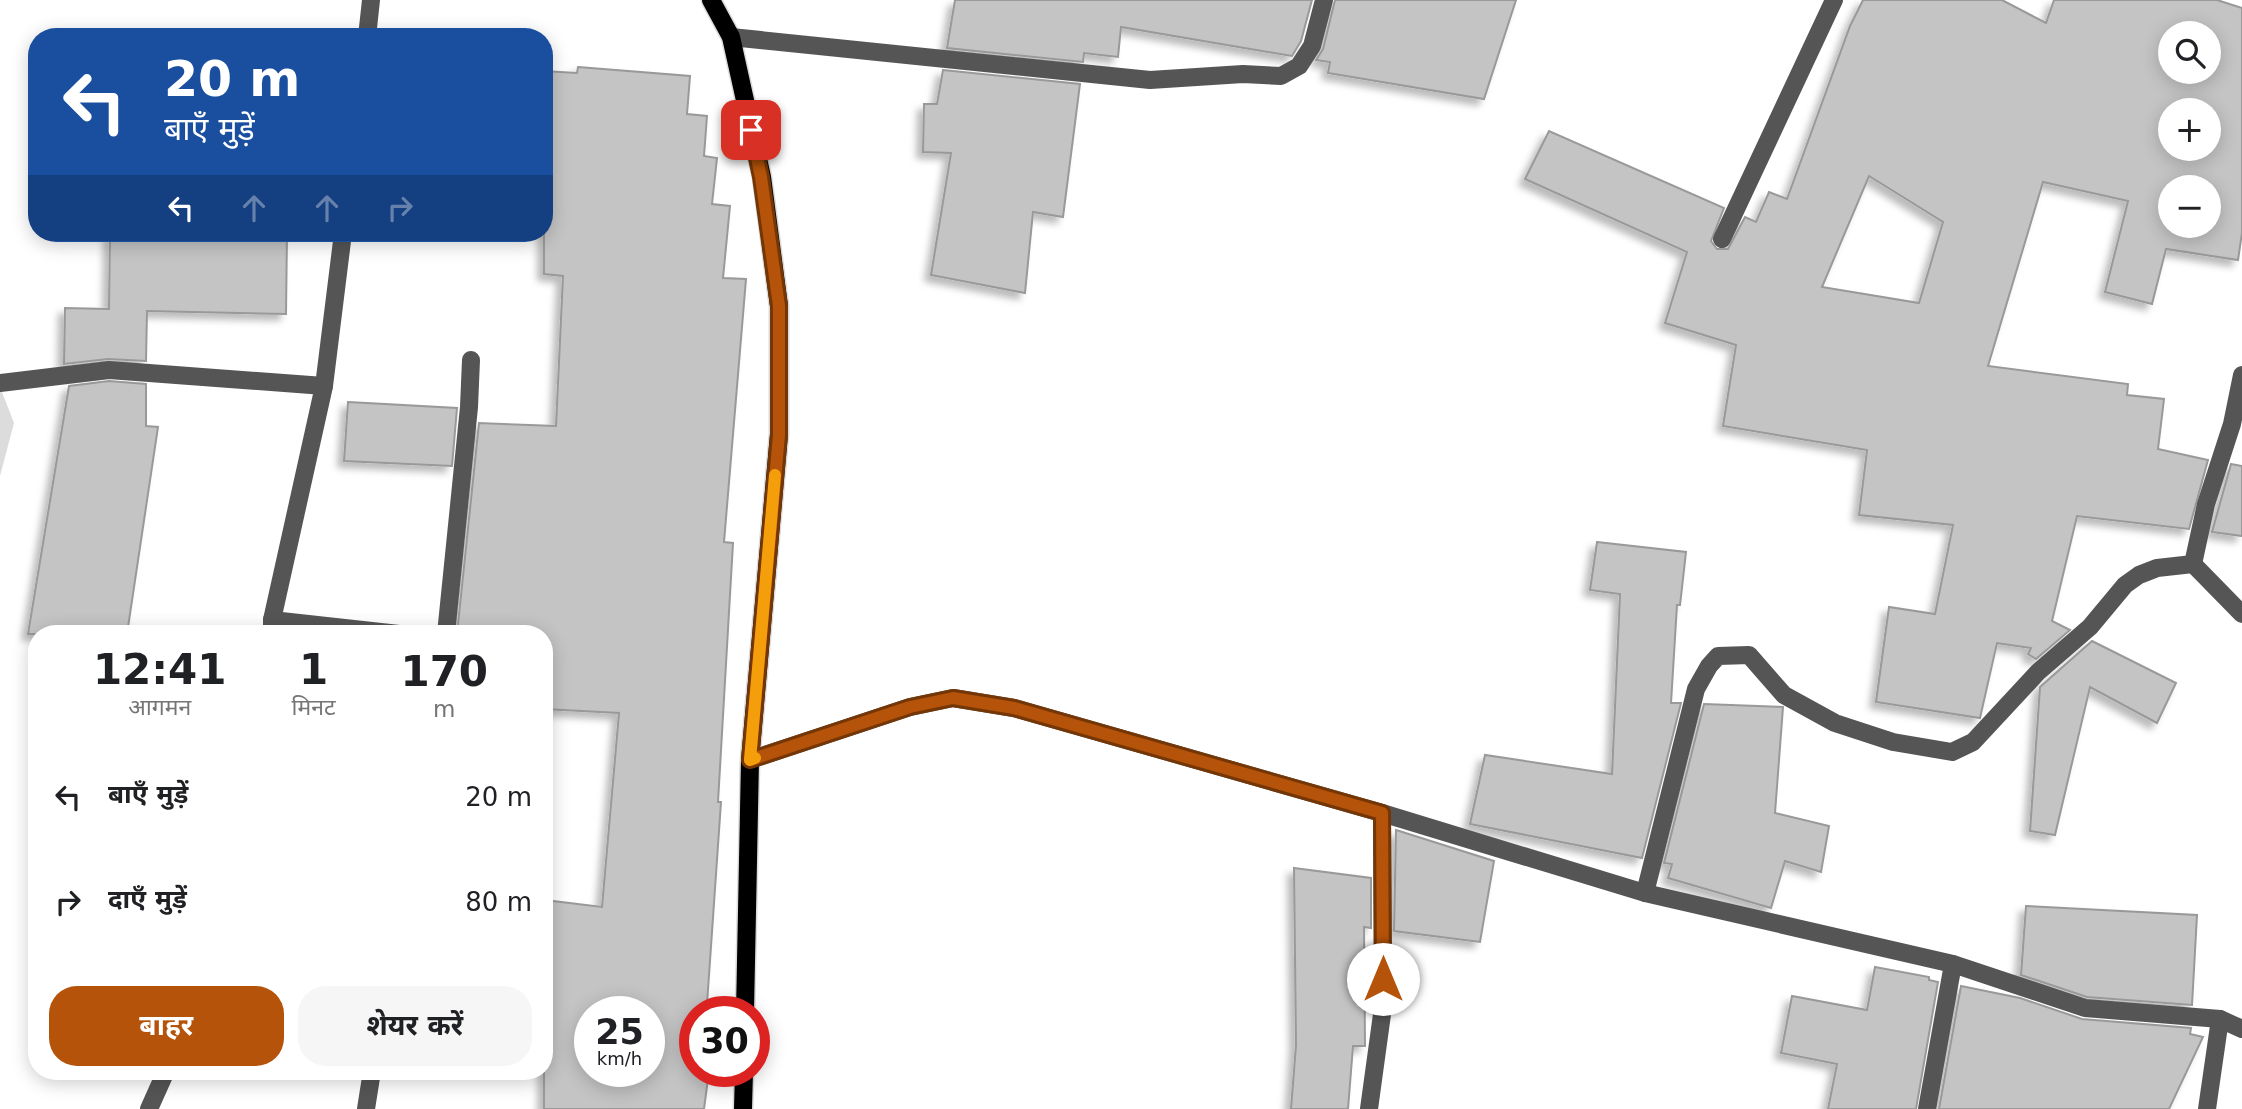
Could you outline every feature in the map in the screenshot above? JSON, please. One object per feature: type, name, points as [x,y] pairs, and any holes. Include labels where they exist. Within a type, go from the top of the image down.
[{"type":"main road","points":[[711,0],[730,37],[761,177],[779,306],[779,435],[750,760],[745,996]]},
{"type":"main road","points":[[743,1109],[744,1087]]},
{"type":"street","points":[[369,28],[371,0]]},
{"type":"street","points":[[730,37],[1150,80],[1243,74],[1281,76],[1299,66],[1312,46],[1324,0]]},
{"type":"street","points":[[1722,239],[1834,0]]},
{"type":"street","points":[[272,625],[324,386],[342,242]]},
{"type":"street","points":[[447,625],[469,407],[471,360]]},
{"type":"street","points":[[0,383],[109,370],[324,386]]},
{"type":"street","points":[[2193,564],[2206,504],[2237,423],[2242,375]]},
{"type":"street","points":[[2193,564],[2242,614]]},
{"type":"street","points":[[1645,893],[1696,689],[1718,656],[1749,655],[1784,695],[1835,723],[1893,742],[1952,752],[1973,742],[2038,672],[2090,627],[2124,585],[2157,568],[2193,564]]},
{"type":"street","points":[[750,760],[910,707],[953,698],[1014,708],[1382,813],[1645,893],[1953,964],[2085,1008],[2220,1019],[2242,1029]]},
{"type":"street","points":[[1368,1109],[1383,1007],[1382,813]]},
{"type":"street","points":[[1927,1109],[1953,964]]},
{"type":"street","points":[[2207,1109],[2220,1019]]},
{"type":"street","points":[[149,1109],[162,1080]]},
{"type":"street","points":[[366,1109],[371,1080]]},
{"type":"shaded area","points":[[0,387],[14,423],[0,476]]},
{"type":"building","points":[[955,0],[1312,0],[1301,41],[1292,56],[1121,27],[1118,57],[1084,53],[1083,62],[947,48]]},
{"type":"building","points":[[1335,0],[1516,0],[1484,99],[1328,73],[1330,62],[1316,60],[1323,49]]},
{"type":"building","points":[[1863,0],[2002,0],[2046,23],[2054,0],[2217,0],[2242,8],[2242,233],[2238,260],[2166,249],[2152,304],[2105,292],[2128,201],[2043,182],[1988,366],[2128,384],[2127,395],[2164,399],[2158,449],[2208,460],[2189,529],[2077,516],[2052,621],[2070,630],[2036,659],[2028,654],[2031,648],[1997,643],[1980,718],[1876,702],[1889,607],[1935,614],[1953,525],[1859,515],[1867,450],[1723,426],[1736,345],[1665,323],[1687,252],[1525,179],[1549,131],[1724,208],[1711,241],[1717,249],[1728,249],[1745,217],[1756,222],[1769,192],[1787,199],[1850,26]],"holes":[[[1869,176],[1943,222],[1919,303],[1822,287]]]},
{"type":"building","points":[[578,67],[690,76],[687,114],[707,116],[704,156],[717,158],[712,204],[730,206],[723,278],[746,279],[724,542],[733,543],[718,802],[721,802],[708,996],[679,996],[679,1087],[707,1087],[704,1109],[544,1109],[544,1080],[553,1080],[553,901],[602,907],[619,713],[553,709],[553,625],[458,625],[479,423],[556,426],[563,276],[544,274],[544,242],[553,242],[553,72],[577,73]]},
{"type":"building","points":[[943,70],[1080,84],[1063,217],[1033,212],[1025,293],[931,275],[951,153],[923,152],[924,104],[937,104]]},
{"type":"building","points":[[110,242],[287,242],[286,314],[147,311],[146,361],[108,359],[64,364],[65,308],[109,309]]},
{"type":"building","points":[[109,381],[146,384],[146,426],[158,427],[128,625],[29,625],[69,386]]},
{"type":"building","points":[[348,402],[457,408],[452,466],[344,461]]},
{"type":"building","points":[[2231,464],[2242,466],[2242,536],[2212,532]]},
{"type":"building","points":[[1597,542],[1686,552],[1680,605],[1677,605],[1671,703],[1681,703],[1642,858],[1470,824],[1485,755],[1612,774],[1620,594],[1590,590]]},
{"type":"building","points":[[2092,641],[2176,683],[2157,723],[2090,687],[2055,835],[2030,831],[2040,687]]},
{"type":"building","points":[[1704,704],[1783,707],[1775,813],[1829,826],[1821,872],[1785,861],[1771,908],[1668,878],[1672,864],[1664,863]]},
{"type":"building","points":[[1396,830],[1494,861],[1480,942],[1394,931]]},
{"type":"building","points":[[1294,868],[1371,878],[1371,928],[1364,927],[1365,1046],[1353,1046],[1348,1109],[1291,1109],[1296,1045]]},
{"type":"building","points":[[2026,906],[2197,915],[2192,1005],[2087,997],[2021,975]]},
{"type":"building","points":[[1875,967],[1929,977],[1929,980],[1938,982],[1916,1109],[1828,1109],[1837,1064],[1781,1053],[1792,996],[1867,1010]]},
{"type":"building","points":[[1961,986],[2020,998],[2082,1019],[2191,1028],[2190,1034],[2203,1037],[2169,1109],[1939,1109]]},
{"type":"slow traffic","points":[[755,758],[750,760],[775,475]]},
{"type":"route","points":[[751,130],[761,177],[779,306],[779,435],[750,760],[910,707],[953,698],[1014,708],[1382,813],[1383,979]]}]
